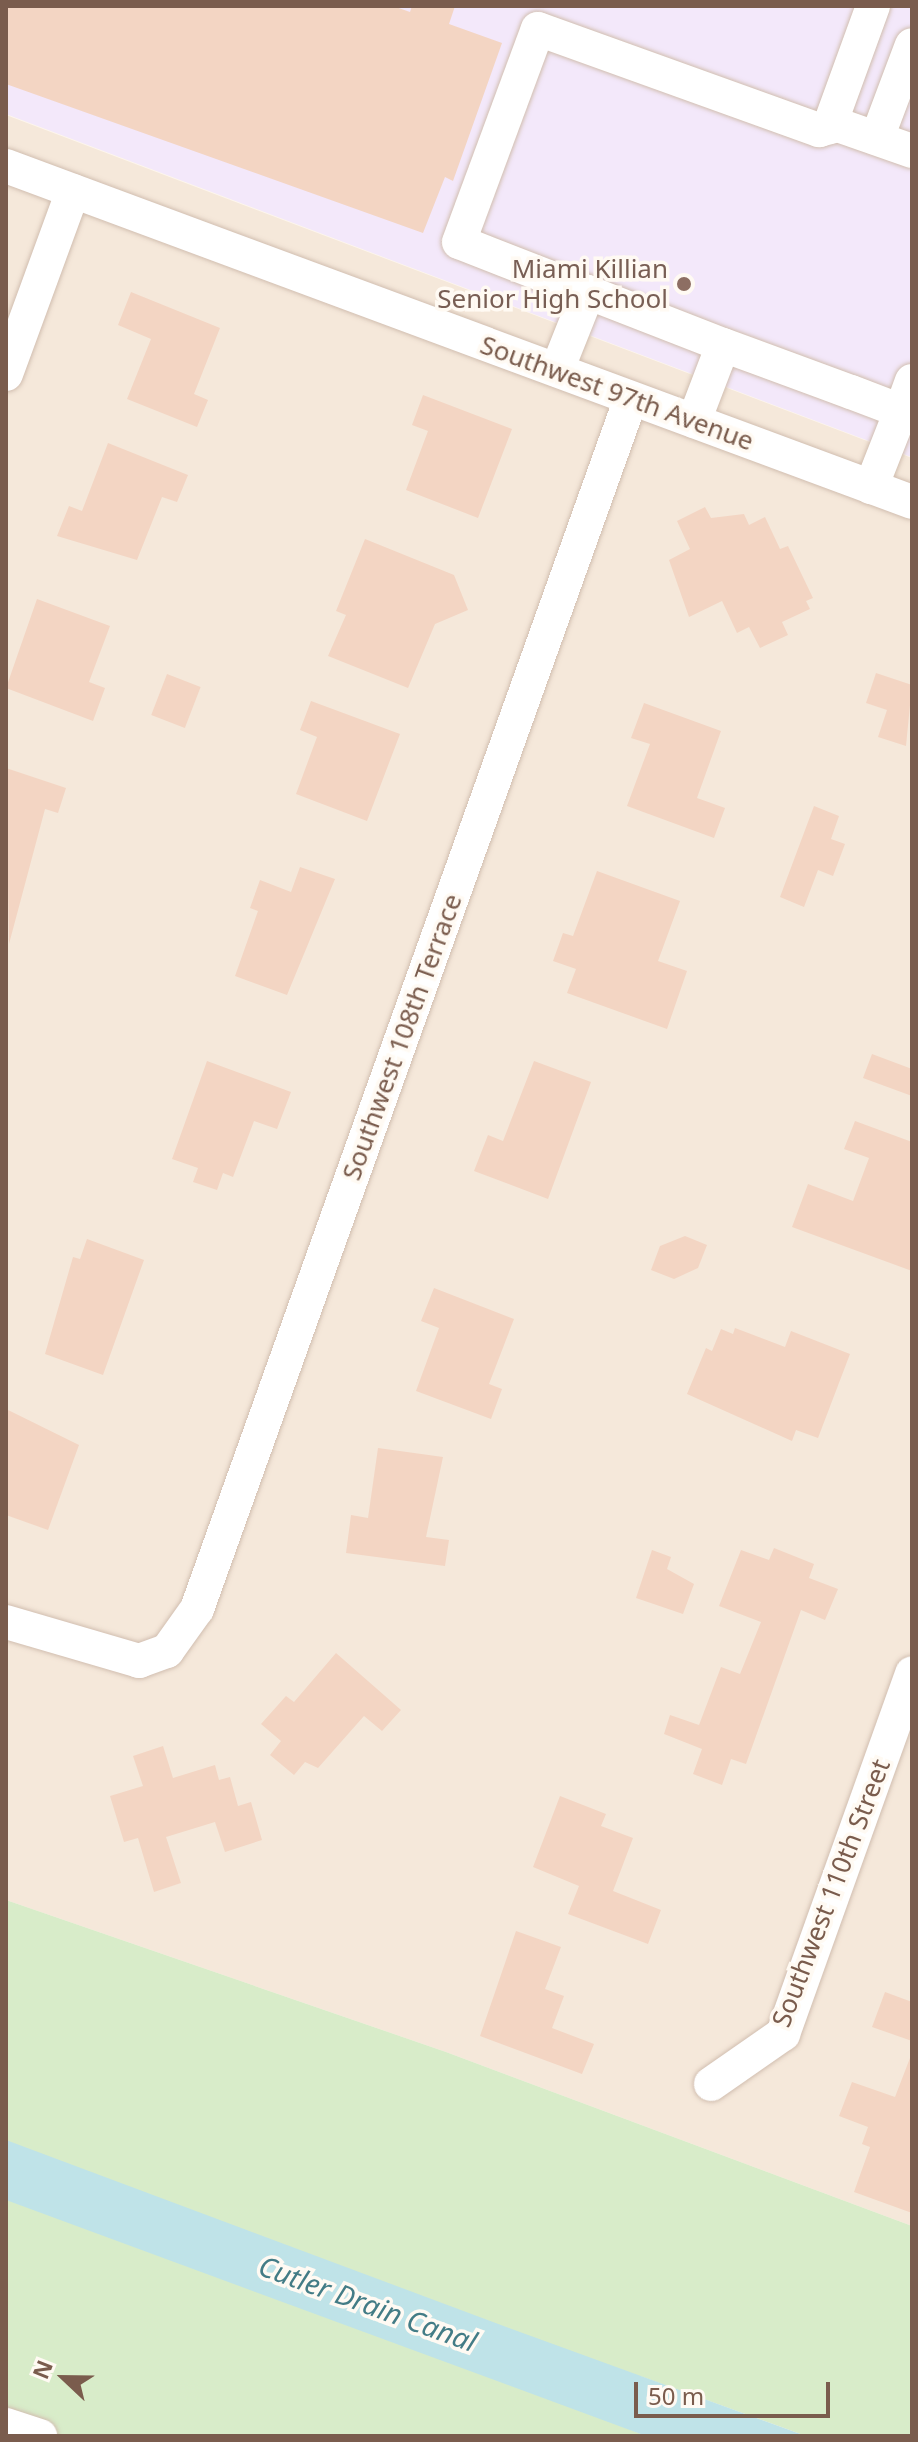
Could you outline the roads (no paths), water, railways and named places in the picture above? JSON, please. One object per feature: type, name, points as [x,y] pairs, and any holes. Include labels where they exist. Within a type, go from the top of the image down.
[{"type":"street","points":[[829,127],[873,6]]},
{"type":"street","points":[[871,487],[906,396],[723,345],[459,242],[538,29],[829,127],[877,138],[912,151]]},
{"type":"street","points":[[877,138],[912,45]]},
{"type":"street","name":"Southwest 97th Avenue","points":[[6,166],[912,502]]},
{"type":"street","points":[[6,374],[73,191]]},
{"type":"street","points":[[557,370],[588,292]]},
{"type":"street","points":[[694,421],[723,345]]},
{"type":"street","name":"Southwest 108th Terrace","points":[[6,1622],[110,1658],[149,1659],[178,1640],[197,1609],[631,398]]},
{"type":"street","name":"Southwest 110th Street","points":[[711,2084],[783,2034],[912,1673]]},
{"type":"street","points":[[6,2425],[40,2436]]},
{"type":"water","name":"Cutler Drain Canal","points":[[6,2140],[806,2436],[646,2436],[6,2200]]},
{"type":"place","name":"Miami Killian Senior High School","points":[[684,284]]}]
